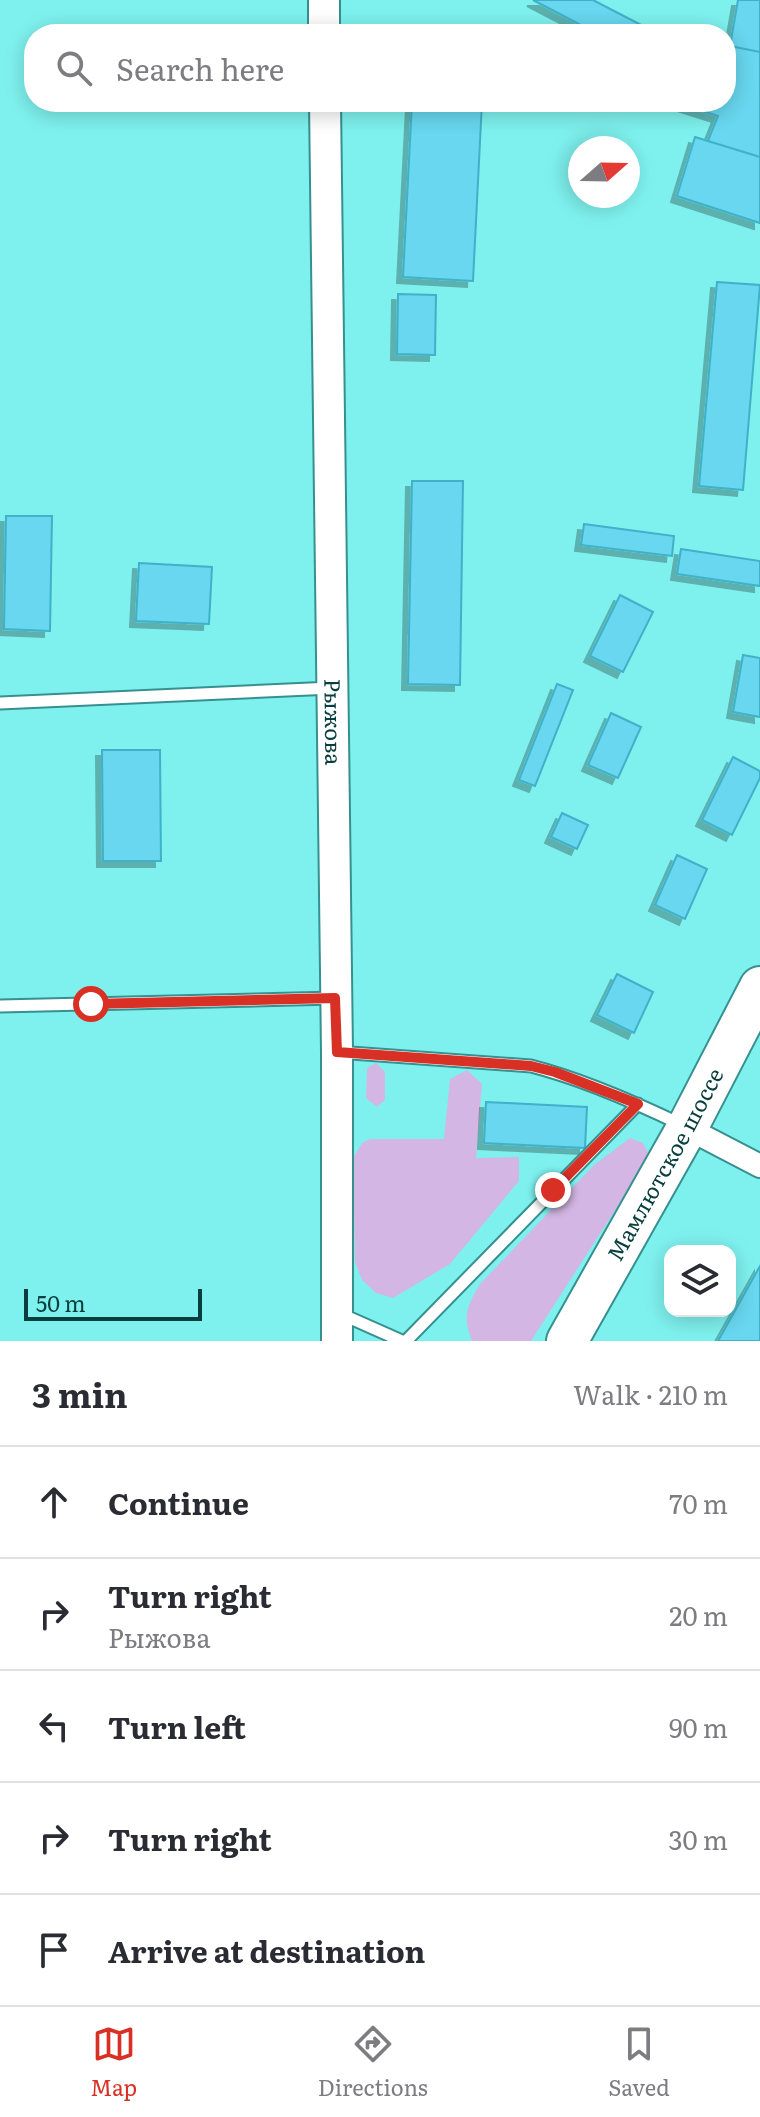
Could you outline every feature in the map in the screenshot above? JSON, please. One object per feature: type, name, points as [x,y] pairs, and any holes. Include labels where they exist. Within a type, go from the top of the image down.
[{"type":"highway","name":"Мамлютское шоссе","points":[[567,1341],[687,1128],[760,987]]},
{"type":"street","points":[[324,0],[324,24]]},
{"type":"street","name":"Рыжова","points":[[325,112],[337,1052],[337,1327]]},
{"type":"street","points":[[687,1128],[760,1166]]},
{"type":"lane","points":[[0,703],[333,688]]},
{"type":"lane","points":[[0,1006],[335,998]]},
{"type":"lane","points":[[337,1052],[531,1066],[638,1104],[687,1128]]},
{"type":"lane","points":[[337,1327],[404,1341],[638,1104]]},
{"type":"shaded area","points":[[376,1063],[385,1072],[385,1100],[377,1107],[366,1098],[367,1068]]},
{"type":"shaded area","points":[[467,1070],[482,1084],[476,1158],[519,1157],[519,1181],[450,1264],[393,1298],[376,1293],[362,1280],[355,1262],[353,1158],[362,1143],[370,1139],[444,1139],[450,1079]]},
{"type":"shaded area","points":[[630,1138],[643,1143],[650,1156],[531,1341],[472,1341],[467,1311],[480,1284],[594,1165]]},
{"type":"building","points":[[533,0],[593,0],[639,24],[579,24]]},
{"type":"building","points":[[738,0],[760,0],[760,52],[736,47],[734,24]]},
{"type":"building","points":[[736,47],[760,52],[760,157],[708,141],[718,116],[705,112],[736,112]]},
{"type":"building","points":[[411,112],[481,112],[473,281],[403,277]]},
{"type":"building","points":[[695,137],[760,157],[760,223],[677,196]]},
{"type":"building","points":[[717,282],[760,285],[743,490],[699,486]]},
{"type":"building","points":[[398,294],[436,295],[435,355],[397,354]]},
{"type":"building","points":[[412,481],[463,481],[460,685],[408,684]]},
{"type":"building","points":[[6,516],[52,516],[50,631],[4,629]]},
{"type":"building","points":[[584,524],[674,536],[672,556],[581,545]]},
{"type":"building","points":[[681,549],[760,561],[760,586],[677,574]]},
{"type":"building","points":[[139,563],[212,567],[209,624],[136,621]]},
{"type":"building","points":[[620,595],[653,612],[623,672],[590,656]]},
{"type":"building","points":[[743,655],[760,658],[760,717],[733,712]]},
{"type":"building","points":[[557,684],[573,690],[535,786],[519,780]]},
{"type":"building","points":[[611,713],[641,727],[618,778],[588,765]]},
{"type":"building","points":[[102,750],[160,750],[161,861],[103,861]]},
{"type":"building","points":[[733,757],[760,771],[760,778],[732,835],[702,820]]},
{"type":"building","points":[[562,813],[588,825],[577,849],[551,837]]},
{"type":"building","points":[[677,855],[707,869],[685,919],[655,905]]},
{"type":"building","points":[[617,974],[653,992],[634,1033],[597,1015]]},
{"type":"building","points":[[486,1102],[587,1107],[585,1148],[484,1143]]},
{"type":"building","points":[[760,1266],[760,1341],[718,1341],[731,1317],[736,1317],[736,1309]]},
{"type":"route","points":[[91,1004],[335,998],[337,1052],[531,1066],[638,1104],[553,1190]]}]
